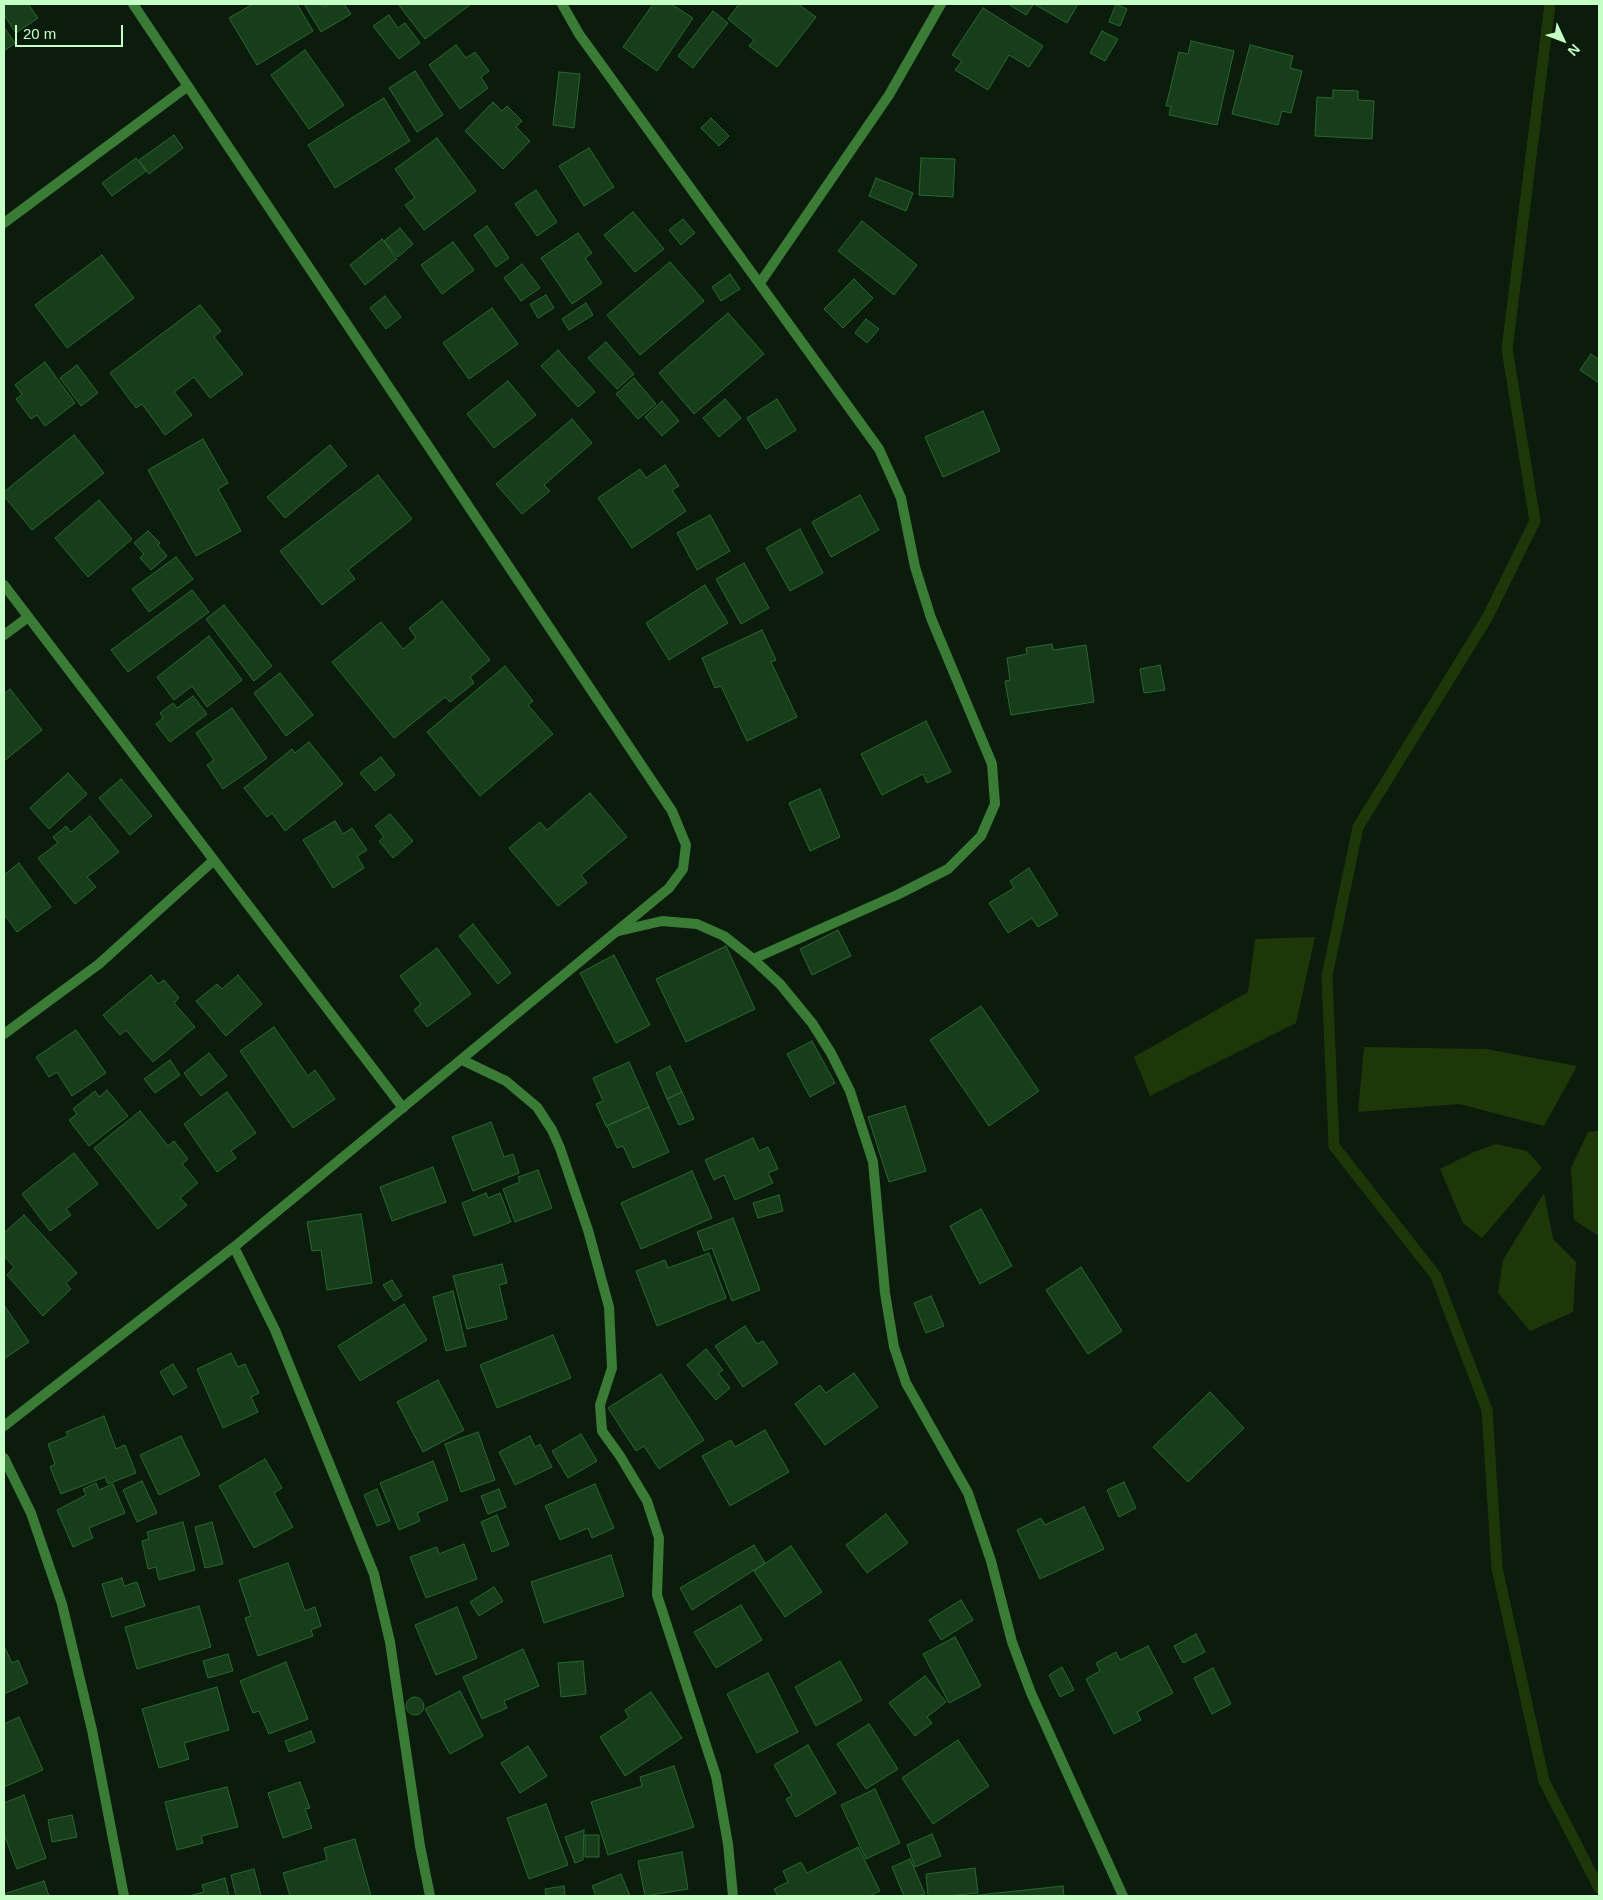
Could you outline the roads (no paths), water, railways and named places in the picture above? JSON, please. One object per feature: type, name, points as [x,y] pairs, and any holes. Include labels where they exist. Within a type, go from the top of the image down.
[{"type":"street","points":[[4,1426],[234,1247],[669,888],[683,869],[686,845],[672,811],[132,4]]},
{"type":"street","points":[[562,4],[579,34],[879,449],[901,498],[915,567],[931,618],[992,764],[995,804],[982,836],[948,870],[897,895],[753,959]]},
{"type":"street","points":[[760,283],[889,95],[941,4]]},
{"type":"street","points":[[4,223],[188,86]]},
{"type":"street","points":[[4,585],[27,618],[403,1108]]},
{"type":"street","points":[[4,635],[27,618]]},
{"type":"street","points":[[4,1034],[99,964],[214,860]]},
{"type":"street","points":[[616,932],[662,921],[697,924],[724,936],[780,984],[812,1023],[831,1053],[850,1091],[873,1162],[885,1293],[894,1347],[906,1383],[968,1493],[991,1561],[1012,1642],[1031,1693],[1123,1896]]},
{"type":"street","points":[[462,1060],[506,1081],[537,1107],[552,1130],[560,1148],[588,1230],[609,1307],[612,1368],[600,1405],[602,1431],[620,1456],[647,1501],[659,1538],[657,1595],[716,1776],[728,1844],[733,1896]]},
{"type":"street","points":[[234,1247],[275,1330],[374,1574],[390,1642],[420,1846],[430,1896]]},
{"type":"street","points":[[4,1458],[31,1513],[62,1604],[92,1730],[124,1896]]},
{"type":"waterway","points":[[1550,4],[1507,349],[1535,521],[1487,618],[1358,827],[1327,976],[1334,1146],[1436,1276],[1487,1410],[1497,1568],[1544,1781],[1599,1888]]}]
